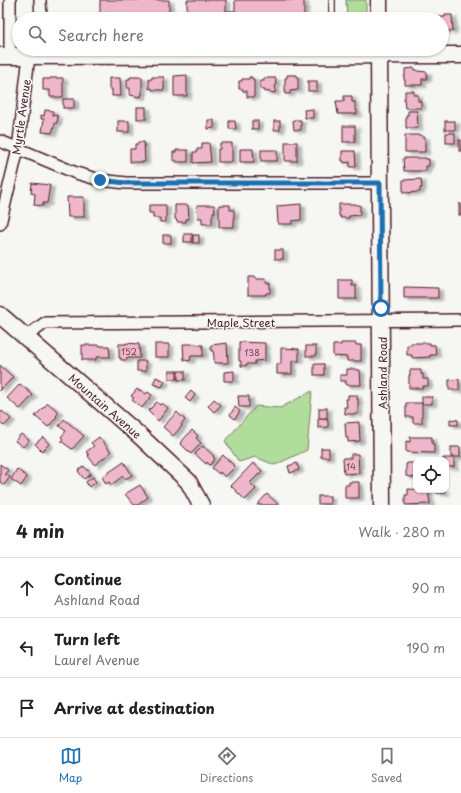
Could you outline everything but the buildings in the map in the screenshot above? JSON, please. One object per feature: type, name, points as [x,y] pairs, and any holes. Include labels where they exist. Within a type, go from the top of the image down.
[{"type":"street","points":[[5,56],[10,0]]},
{"type":"street","points":[[40,0],[41,12]]},
{"type":"street","points":[[379,0],[379,12]]},
{"type":"street","points":[[449,55],[461,55]]},
{"type":"street","name":"Myrtle Avenue","points":[[0,224],[18,149],[37,56]]},
{"type":"street","name":"Ashland Road","points":[[379,56],[382,505]]},
{"type":"street","points":[[0,141],[76,173],[100,180],[126,183],[380,183]]},
{"type":"street","name":"Mountain Avenue","points":[[0,315],[140,436],[188,481],[201,505]]},
{"type":"street","name":"Maple Street","points":[[25,336],[45,323],[461,320]]},
{"type":"street","points":[[188,481],[214,505]]},
{"type":"lane","points":[[332,0],[332,12]]},
{"type":"green space","points":[[346,0],[366,0],[366,12],[347,12]]},
{"type":"green space","points":[[312,391],[307,450],[275,465],[255,457],[239,462],[225,441],[256,406],[280,408]]},
{"type":"route","points":[[100,180],[126,183],[380,183],[381,308]]}]
